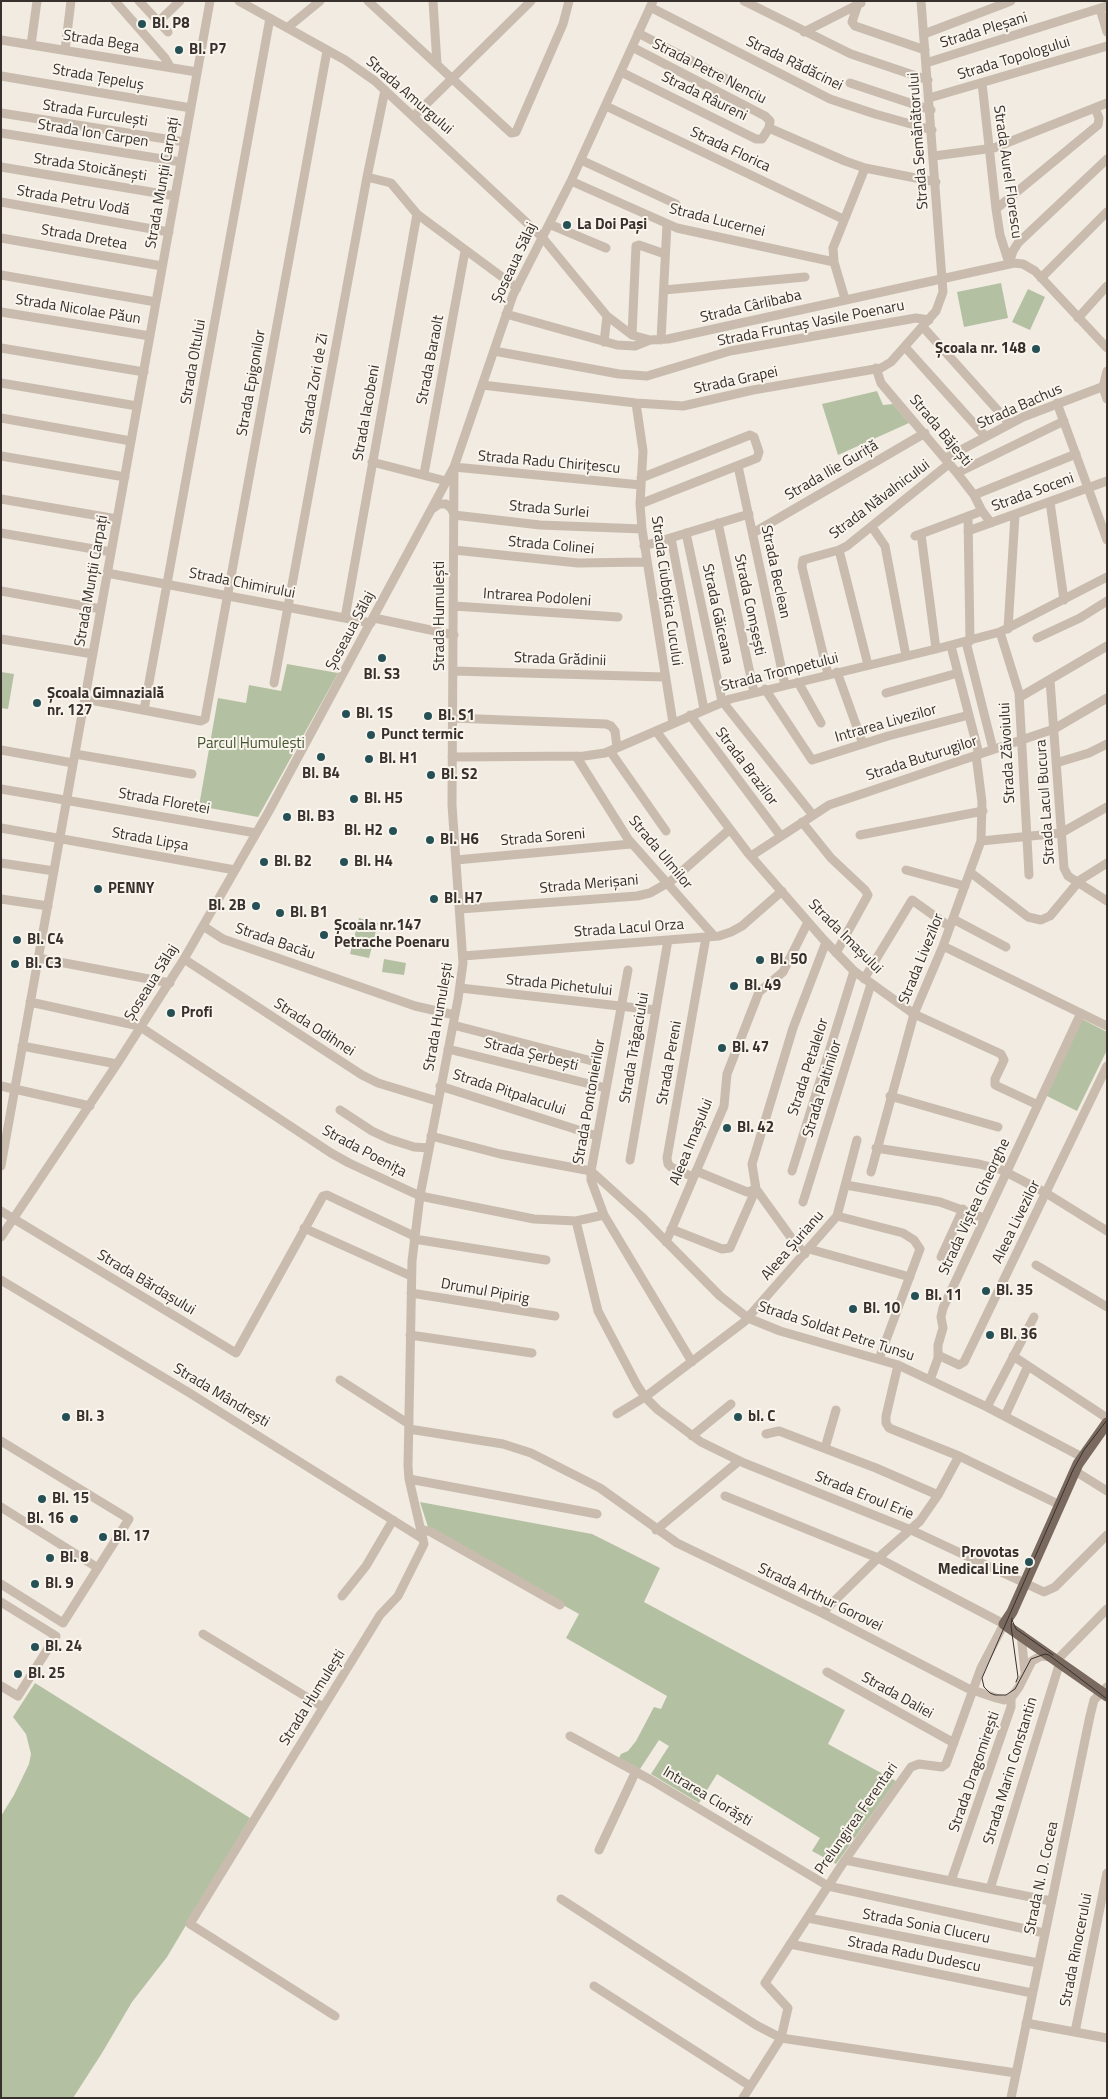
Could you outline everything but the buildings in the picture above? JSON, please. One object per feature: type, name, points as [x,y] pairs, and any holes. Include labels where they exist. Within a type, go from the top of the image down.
[{"type":"main road","name":"Prelungirea Ferentari","points":[[1004,1624],[1012,1612],[1025,1584],[1074,1470],[1104,1430]]},
{"type":"main road","points":[[1012,1612],[1015,1625],[1021,1634]]},
{"type":"main road","points":[[1004,1624],[1105,1692]]},
{"type":"street","points":[[31,45],[37,1]]},
{"type":"street","points":[[64,50],[72,1]]},
{"type":"street","points":[[115,1],[165,58],[171,68]]},
{"type":"street","points":[[158,22],[180,1]]},
{"type":"street","name":"Strada Munții Carpați","points":[[1,1166],[5,1123],[14,1089],[48,906],[210,1]]},
{"type":"street","name":"Strada Amurgului","points":[[238,1],[360,70],[385,90],[542,237],[607,316],[632,335]]},
{"type":"street","points":[[287,28],[320,1]]},
{"type":"street","points":[[368,1],[453,78],[508,132],[516,132],[563,24],[569,1]]},
{"type":"street","points":[[434,1],[437,64]]},
{"type":"street","points":[[414,116],[531,1]]},
{"type":"street","points":[[744,1],[850,54],[928,80]]},
{"type":"street","name":"Strada Semănătorului","points":[[922,1],[943,278]]},
{"type":"street","points":[[924,34],[1011,1]]},
{"type":"street","points":[[143,2],[168,32]]},
{"type":"street","points":[[804,32],[861,3]]},
{"type":"street","points":[[861,3],[852,22],[855,26],[925,50]]},
{"type":"street","name":"Șoseaua Sălaj","points":[[1,1237],[118,1064],[170,983],[256,833],[373,620],[454,467],[506,314],[517,288],[581,160],[651,4]]},
{"type":"street","name":"Strada Rădăcinei","points":[[651,4],[830,99],[932,130]]},
{"type":"street","points":[[1103,8],[1107,32]]},
{"type":"street","name":"Strada Pleșani","points":[[926,63],[1103,8]]},
{"type":"street","name":"Strada Oltului","points":[[144,710],[270,18]]},
{"type":"street","points":[[638,33],[736,84]]},
{"type":"street","name":"Strada Bega","points":[[1,40],[197,72]]},
{"type":"street","name":"Strada Topologului","points":[[930,98],[1107,46]]},
{"type":"street","name":"Strada Petre Nenciu","points":[[632,47],[765,116],[770,122],[770,128],[844,161],[865,168],[936,182]]},
{"type":"street","name":"Strada Epigonilor","points":[[144,710],[203,720],[228,595],[327,51]]},
{"type":"street","name":"Strada Râureni","points":[[621,72],[756,138],[762,139],[770,128]]},
{"type":"street","name":"Strada Țepeluș","points":[[1,76],[191,108]]},
{"type":"street","points":[[850,83],[930,110]]},
{"type":"street","name":"Strada Aurel Florescu","points":[[982,83],[996,209],[1006,263]]},
{"type":"street","name":"Strada Zori de Zi","points":[[274,683],[367,177],[385,90]]},
{"type":"street","points":[[934,156],[989,149],[1107,103]]},
{"type":"street","name":"Strada Florica","points":[[606,106],[843,219]]},
{"type":"street","points":[[996,209],[1098,125],[1099,118],[1095,108]]},
{"type":"street","name":"Strada Furculești","points":[[1,113],[185,142]]},
{"type":"street","name":"Strada Ion Carpen","points":[[1,133],[181,162]]},
{"type":"street","points":[[1006,263],[1018,244],[1107,159]]},
{"type":"street","points":[[581,160],[676,204]]},
{"type":"street","name":"Strada Stoicănești","points":[[1,167],[175,196]]},
{"type":"street","points":[[845,300],[834,262],[833,248],[865,168]]},
{"type":"street","points":[[367,177],[391,183],[417,214],[517,288]]},
{"type":"street","name":"Strada Lucernei","points":[[571,181],[667,224],[834,262]]},
{"type":"street","name":"Strada Petru Vodă","points":[[1,202],[168,232]]},
{"type":"street","points":[[1042,278],[1107,212]]},
{"type":"street","name":"Strada Iacobeni","points":[[345,618],[417,214]]},
{"type":"street","points":[[549,224],[606,248]]},
{"type":"street","points":[[662,340],[667,224]]},
{"type":"street","name":"Strada Dretea","points":[[1,238],[162,266]]},
{"type":"street","points":[[650,340],[632,335],[636,246],[639,245],[665,254]]},
{"type":"street","name":"Strada Baraolt","points":[[424,474],[465,251]]},
{"type":"street","points":[[1006,263],[1018,263],[1028,266],[1042,278],[1107,348]]},
{"type":"street","name":"Strada Cârlibaba","points":[[506,314],[604,342],[635,346],[650,340],[662,340],[1006,263]]},
{"type":"street","points":[[1,275],[156,302]]},
{"type":"street","points":[[664,290],[805,277]]},
{"type":"street","name":"Strada Grapei","points":[[482,385],[673,406],[692,404],[753,390],[876,368],[888,365],[926,323],[941,301],[943,278]]},
{"type":"street","points":[[1078,318],[1107,286]]},
{"type":"street","name":"Strada Nicolae Păun","points":[[1,312],[150,336]]},
{"type":"street","points":[[604,342],[607,316]]},
{"type":"street","name":"Strada Fruntaș Vasile Poenaru","points":[[494,351],[619,374],[648,376],[730,351],[916,318],[926,323]]},
{"type":"street","points":[[926,323],[1010,424]]},
{"type":"street","points":[[1,348],[144,372]]},
{"type":"street","points":[[904,348],[986,436]]},
{"type":"street","name":"Strada Băjești","points":[[876,368],[881,383],[948,461],[974,495],[991,523]]},
{"type":"street","points":[[1107,371],[1105,386],[1107,399]]},
{"type":"street","points":[[1,383],[138,406]]},
{"type":"street","name":"Strada Bachus","points":[[948,461],[986,436],[1010,424],[1057,403],[1105,386]]},
{"type":"street","name":"Strada Ciuboțica Cucului","points":[[636,403],[643,451],[640,504],[642,529],[673,723]]},
{"type":"street","points":[[1057,403],[1107,540]]},
{"type":"street","points":[[1,418],[131,440]]},
{"type":"street","points":[[957,473],[1064,421]]},
{"type":"street","name":"Strada Ilie Guriță","points":[[753,533],[925,433]]},
{"type":"street","points":[[640,504],[760,456],[753,435],[641,481]]},
{"type":"street","points":[[974,495],[1076,454]]},
{"type":"street","points":[[1,456],[125,477]]},
{"type":"street","name":"Strada Năvalnicului","points":[[832,673],[802,563],[805,559],[839,550],[872,527],[948,461]]},
{"type":"street","points":[[372,462],[446,481]]},
{"type":"street","name":"Strada Beclean","points":[[738,466],[785,684]]},
{"type":"street","name":"Strada Radu Chirițescu","points":[[454,467],[641,481]]},
{"type":"street","name":"Strada Humulești","points":[[335,2016],[190,1924],[380,1615],[398,1596],[423,1547],[422,1529],[409,1479],[411,1276],[420,1196],[460,988],[463,956],[452,805],[454,467]]},
{"type":"street","name":"Strada Soceni","points":[[968,531],[1107,481]]},
{"type":"street","points":[[1,499],[117,519]]},
{"type":"street","points":[[1050,502],[1064,600]]},
{"type":"street","name":"Strada Surlei","points":[[431,510],[439,504],[446,504],[451,508],[454,515],[548,525],[642,529]]},
{"type":"street","points":[[936,649],[918,535],[982,511]]},
{"type":"street","points":[[644,546],[749,514]]},
{"type":"street","points":[[1004,630],[1015,515]]},
{"type":"street","points":[[968,516],[968,641],[993,749]]},
{"type":"street","name":"Strada Comșești","points":[[718,523],[754,692]]},
{"type":"street","points":[[872,527],[885,546],[906,656]]},
{"type":"street","points":[[1,533],[111,552]]},
{"type":"street","name":"Strada Găiceana","points":[[686,533],[722,701]]},
{"type":"street","points":[[671,538],[704,709]]},
{"type":"street","name":"Strada Colinei","points":[[454,550],[578,563],[646,562]]},
{"type":"street","points":[[839,550],[868,665]]},
{"type":"street","name":"Strada Chimirului","points":[[108,573],[345,618],[373,620],[454,635]]},
{"type":"street","name":"Strada Trompetului","points":[[452,757],[576,756],[600,754],[613,750],[722,701],[785,684],[950,646],[1004,630],[1107,577]]},
{"type":"street","points":[[1,592],[101,609]]},
{"type":"street","points":[[1036,638],[1080,618],[1107,600]]},
{"type":"street","name":"Intrarea Podoleni","points":[[454,606],[618,617]]},
{"type":"street","name":"Strada Zăvoiului","points":[[1004,630],[1020,697],[1029,875]]},
{"type":"street","points":[[1,640],[93,654]]},
{"type":"street","name":"Strada Livezilor","points":[[870,1172],[914,1014],[952,923],[981,841],[983,812],[978,754],[950,646]]},
{"type":"street","points":[[1020,697],[1107,646]]},
{"type":"street","name":"Strada Grădinii","points":[[454,671],[665,677]]},
{"type":"street","points":[[832,673],[864,744]]},
{"type":"street","points":[[886,693],[958,673]]},
{"type":"street","name":"Strada Lacul Bucura","points":[[1050,680],[1065,872],[1107,901]]},
{"type":"street","points":[[798,682],[821,723]]},
{"type":"street","name":"Intrarea Livezilor","points":[[765,689],[812,760],[969,715]]},
{"type":"street","name":"Strada Buturugilor","points":[[751,856],[812,814],[844,799],[1054,729],[1107,698]]},
{"type":"street","points":[[85,699],[144,710]]},
{"type":"street","points":[[722,701],[812,814]]},
{"type":"street","name":"Strada Brazilor","points":[[690,715],[780,835]]},
{"type":"street","points":[[453,718],[606,724],[612,726],[614,731],[613,750],[666,831]]},
{"type":"street","name":"Strada Imașului","points":[[656,731],[729,830],[808,922],[854,971],[914,1014],[1001,1054],[1004,1060],[994,1079],[996,1085],[1038,1105]]},
{"type":"street","points":[[1056,763],[1089,753],[1107,744]]},
{"type":"street","points":[[1,750],[73,764]]},
{"type":"street","points":[[75,754],[192,774]]},
{"type":"street","name":"Strada Ulmilor","points":[[576,756],[631,844],[667,884],[710,937]]},
{"type":"street","name":"Strada Floretei","points":[[1,788],[256,833]]},
{"type":"street","points":[[981,841],[1061,833],[1107,807]]},
{"type":"street","points":[[860,835],[983,812]]},
{"type":"street","points":[[802,822],[831,858],[868,895],[836,953]]},
{"type":"street","name":"Strada Lipșa","points":[[1,828],[235,870]]},
{"type":"street","name":"Strada Merișani","points":[[460,909],[637,896],[650,893],[667,884],[729,830]]},
{"type":"street","name":"Strada Soreni","points":[[456,860],[631,844]]},
{"type":"street","points":[[1,863],[54,871]]},
{"type":"street","points":[[970,872],[1028,917],[1041,920],[1050,916],[1077,882],[1107,863]]},
{"type":"street","points":[[906,870],[965,886]]},
{"type":"street","name":"Strada Lacul Orza","points":[[463,956],[710,937],[732,932],[742,926],[782,891]]},
{"type":"street","points":[[1,899],[48,906]]},
{"type":"street","name":"Strada Paltinilor","points":[[803,1202],[867,981],[910,901],[913,900],[952,923]]},
{"type":"street","name":"Aleea Imașului","points":[[666,1242],[724,1106],[727,1074],[759,992],[783,972],[808,922]]},
{"type":"street","points":[[952,923],[1006,946]]},
{"type":"street","name":"Strada Bacău","points":[[203,926],[223,939],[454,1020],[592,1061]]},
{"type":"street","name":"Strada Pereni","points":[[710,937],[667,1158],[668,1164],[671,1168],[695,1174],[747,1192],[755,1186]]},
{"type":"street","name":"Strada Trăgaciului","points":[[630,1160],[668,940]]},
{"type":"street","points":[[826,942],[793,1028],[754,1152],[752,1168],[755,1186],[807,1252],[910,1277],[880,1359]]},
{"type":"street","points":[[943,946],[1107,1026]]},
{"type":"street","points":[[38,958],[170,983]]},
{"type":"street","name":"Strada Odihnei","points":[[184,959],[362,1076],[378,1083],[437,1101]]},
{"type":"street","name":"Strada Pontonierilor","points":[[628,970],[591,1171],[592,1184],[604,1215],[692,1362]]},
{"type":"street","name":"Strada Petalelor","points":[[792,1171],[854,971]]},
{"type":"street","name":"Strada Pichetului","points":[[460,988],[656,1010]]},
{"type":"street","points":[[30,1002],[142,1027]]},
{"type":"street","points":[[1038,1105],[1081,1012]]},
{"type":"street","name":"Strada Poenița","points":[[142,1027],[331,1153],[420,1196],[512,1216],[553,1221],[576,1221],[604,1215]]},
{"type":"street","points":[[22,1046],[118,1064]]},
{"type":"street","name":"Strada Șerbești","points":[[448,1049],[606,1088]]},
{"type":"street","name":"Aleea Livezilor","points":[[938,1355],[959,1365],[964,1362],[1107,1066]]},
{"type":"street","points":[[1,1086],[90,1106]]},
{"type":"street","name":"Strada Pitpalacului","points":[[440,1086],[597,1136]]},
{"type":"street","points":[[890,1096],[998,1127]]},
{"type":"street","name":"Strada Viștea Gheorghe","points":[[930,1380],[938,1355],[938,1345],[943,1328],[941,1317],[943,1308],[1038,1105]]},
{"type":"street","points":[[340,1110],[372,1131],[389,1139],[414,1147],[429,1148]]},
{"type":"street","points":[[431,1136],[523,1159],[591,1171]]},
{"type":"street","points":[[837,1216],[857,1140]]},
{"type":"street","points":[[876,1148],[988,1166],[1007,1172],[1046,1193],[1107,1231]]},
{"type":"street","name":"Strada Soldat Petre Tunsu","points":[[591,1171],[635,1210],[720,1296],[748,1318],[780,1330],[898,1365],[987,1407],[1082,1457]]},
{"type":"street","points":[[846,1185],[930,1200],[963,1209],[984,1218]]},
{"type":"street","points":[[671,1229],[722,1249],[730,1248],[755,1186]]},
{"type":"street","points":[[411,1276],[304,1228],[323,1196],[327,1195],[414,1237],[546,1260]]},
{"type":"street","points":[[941,1257],[963,1209]]},
{"type":"street","points":[[1,1211],[14,1218]]},
{"type":"street","name":"Aleea Șurianu","points":[[748,1318],[837,1216],[903,1233],[914,1240],[920,1249],[910,1277]]},
{"type":"street","name":"Strada Bărdașului","points":[[14,1218],[234,1352],[238,1351],[304,1228]]},
{"type":"street","name":"Strada Eroul Erie","points":[[576,1221],[600,1317],[645,1397],[666,1417],[692,1436],[739,1461],[911,1530],[1044,1592],[1051,1590],[1107,1535]]},
{"type":"street","points":[[1036,1265],[1107,1307]]},
{"type":"street","name":"Strada Mândrești","points":[[1,1280],[197,1398],[423,1539]]},
{"type":"street","name":"Drumul Pipirig","points":[[411,1293],[555,1316]]},
{"type":"street","points":[[987,1407],[1034,1317]]},
{"type":"street","points":[[616,1414],[645,1397],[748,1318]]},
{"type":"street","points":[[410,1335],[532,1353]]},
{"type":"street","points":[[1013,1356],[1107,1418]]},
{"type":"street","points":[[898,1365],[886,1416],[887,1426],[959,1456],[1060,1505]]},
{"type":"street","points":[[1005,1416],[1028,1366]]},
{"type":"street","points":[[340,1380],[409,1427]]},
{"type":"street","points":[[692,1436],[731,1404]]},
{"type":"street","points":[[826,1448],[836,1410]]},
{"type":"street","name":"Strada Arthur Gorovei","points":[[409,1427],[522,1449],[588,1481],[677,1543],[822,1613],[973,1690],[1001,1699],[1011,1698]]},
{"type":"street","points":[[766,1434],[779,1431],[826,1448],[938,1494]]},
{"type":"street","points":[[1,1441],[129,1519],[63,1623],[1,1584]]},
{"type":"street","points":[[822,1613],[878,1558],[924,1517],[959,1456]]},
{"type":"street","points":[[656,1530],[739,1461]]},
{"type":"street","points":[[1074,1470],[1107,1491]]},
{"type":"street","points":[[409,1479],[597,1514]]},
{"type":"street","points":[[726,1496],[878,1558],[1004,1624]]},
{"type":"street","points":[[1,1507],[98,1568]]},
{"type":"street","points":[[342,1596],[366,1566],[393,1520]]},
{"type":"street","points":[[422,1529],[431,1532],[560,1605]]},
{"type":"street","points":[[1,1602],[56,1636],[18,1696],[1,1686]]},
{"type":"street","name":"Strada Marin Constantin","points":[[990,1889],[1057,1660],[1107,1609]]},
{"type":"street","name":"Prelungirea Ferentari","points":[[781,2038],[788,2008],[765,1983],[844,1860],[912,1767],[919,1764],[945,1766],[985,1661],[1004,1624]]},
{"type":"street","points":[[203,1634],[323,1707]]},
{"type":"street","points":[[1021,1634],[1025,1673]]},
{"type":"street","name":"Strada Dragomirești","points":[[951,1881],[1011,1707],[1011,1698],[1019,1687],[1031,1662],[1036,1658],[1057,1660]]},
{"type":"street","name":"Strada Daliei","points":[[827,1672],[954,1743]]},
{"type":"street","name":"Strada N. D. Cocea","points":[[1011,2098],[1090,1716],[1094,1700],[1105,1692]]},
{"type":"street","name":"Intrarea Ciorăști","points":[[570,1736],[636,1771],[828,1886],[1044,1933]]},
{"type":"street","points":[[598,1850],[636,1771]]},
{"type":"street","points":[[844,1860],[1051,1901]]},
{"type":"street","name":"Strada Rinocerului","points":[[1075,2032],[1107,1873]]},
{"type":"street","points":[[561,1899],[756,2026],[781,2038],[1016,2073]]},
{"type":"street","name":"Strada Sonia Cluceru","points":[[808,1918],[1038,1963]]},
{"type":"street","name":"Strada Radu Dudescu","points":[[790,1944],[1032,1993]]},
{"type":"street","points":[[594,1986],[750,2086]]},
{"type":"street","points":[[1026,2023],[1107,2038]]},
{"type":"street","points":[[743,2098],[781,2038]]},
{"type":"green space","points":[[1001,283],[1008,318],[964,327],[957,292]]},
{"type":"green space","points":[[1028,289],[1045,297],[1030,330],[1012,322]]},
{"type":"green space","points":[[877,391],[883,405],[893,404],[909,423],[838,455],[822,404]]},
{"type":"green space","name":"Parcul Humulești","points":[[287,664],[338,673],[258,817],[199,806],[218,698],[246,703],[249,685],[281,691]]},
{"type":"green space","points":[[1,672],[14,674],[8,709],[1,708]]},
{"type":"green space","points":[[359,918],[378,923],[369,958],[350,954]]},
{"type":"green space","points":[[384,959],[406,963],[404,975],[382,972]]},
{"type":"green space","points":[[1080,1018],[1107,1032],[1107,1050],[1077,1111],[1045,1095]]},
{"type":"green space","points":[[420,1502],[592,1534],[660,1568],[644,1602],[845,1710],[828,1744],[896,1781],[836,1864],[812,1851],[820,1838],[717,1774],[699,1803],[651,1774],[669,1746],[659,1740],[640,1769],[619,1758],[636,1741],[654,1707],[661,1709],[667,1696],[566,1638],[579,1614],[429,1530]]},
{"type":"green space","points":[[35,1683],[250,1818],[167,1957],[132,2002],[73,2098],[1,2098],[1,1816],[29,1764],[31,1754],[26,1734],[13,1717]]},
{"type":"tram line","points":[[1107,1420],[1084,1450],[1073,1470],[982,1678],[984,1687],[990,1693],[1006,1695],[1015,1689],[1031,1659],[1045,1654],[1049,1655],[1107,1699]]},
{"type":"tram line","points":[[1012,1618],[1011,1626],[1018,1677],[1016,1682]]},
{"type":"tram line","points":[[1012,1620],[1016,1629],[1053,1655]]},
{"type":"place","name":"Bl. P8","points":[[142,24]]},
{"type":"place","name":"Bl. P7","points":[[179,50]]},
{"type":"place","name":"La Doi Pași","points":[[567,225]]},
{"type":"place","name":"Școala nr. 148","points":[[1036,349]]},
{"type":"place","name":"Bl. S3","points":[[382,658]]},
{"type":"place","name":"Școala Gimnazială nr. 127","points":[[37,703]]},
{"type":"place","name":"Bl. 1S","points":[[346,714]]},
{"type":"place","name":"Bl. S1","points":[[428,716]]},
{"type":"place","name":"Punct termic","points":[[371,735]]},
{"type":"place","name":"Bl. B4","points":[[321,757]]},
{"type":"place","name":"Bl. H1","points":[[369,759]]},
{"type":"place","name":"Bl. S2","points":[[431,775]]},
{"type":"place","name":"Bl. H5","points":[[354,799]]},
{"type":"place","name":"Bl. B3","points":[[287,817]]},
{"type":"place","name":"Bl. H2","points":[[393,831]]},
{"type":"place","name":"Bl. H6","points":[[430,840]]},
{"type":"place","name":"Bl. B2","points":[[264,862]]},
{"type":"place","name":"Bl. H4","points":[[344,862]]},
{"type":"place","name":"PENNY","points":[[98,889]]},
{"type":"place","name":"Bl. H7","points":[[434,899]]},
{"type":"place","name":"Bl. 2B","points":[[256,906]]},
{"type":"place","name":"Bl. B1","points":[[280,913]]},
{"type":"place","name":"Școala nr.147 Petrache Poenaru","points":[[324,935]]},
{"type":"place","name":"Bl. C4","points":[[17,940]]},
{"type":"place","name":"Bl. 50","points":[[760,960]]},
{"type":"place","name":"Bl. C3","points":[[15,964]]},
{"type":"place","name":"Bl. 49","points":[[734,986]]},
{"type":"place","name":"Profi","points":[[171,1013]]},
{"type":"place","name":"Bl. 47","points":[[722,1048]]},
{"type":"place","name":"Bl. 42","points":[[727,1128]]},
{"type":"place","name":"Bl. 35","points":[[986,1291]]},
{"type":"place","name":"Bl. 11","points":[[915,1296]]},
{"type":"place","name":"Bl. 10","points":[[853,1309]]},
{"type":"place","name":"Bl. 36","points":[[990,1335]]},
{"type":"place","name":"Bl. 3","points":[[66,1417]]},
{"type":"place","name":"bl. C","points":[[738,1417]]},
{"type":"place","name":"Bl. 15","points":[[42,1499]]},
{"type":"place","name":"Bl. 16","points":[[74,1519]]},
{"type":"place","name":"Bl. 17","points":[[103,1537]]},
{"type":"place","name":"Bl. 8","points":[[50,1558]]},
{"type":"place","name":"Provotas Medical Line","points":[[1029,1562]]},
{"type":"place","name":"Bl. 9","points":[[35,1584]]},
{"type":"place","name":"Bl. 24","points":[[35,1647]]},
{"type":"place","name":"Bl. 25","points":[[18,1674]]}]
